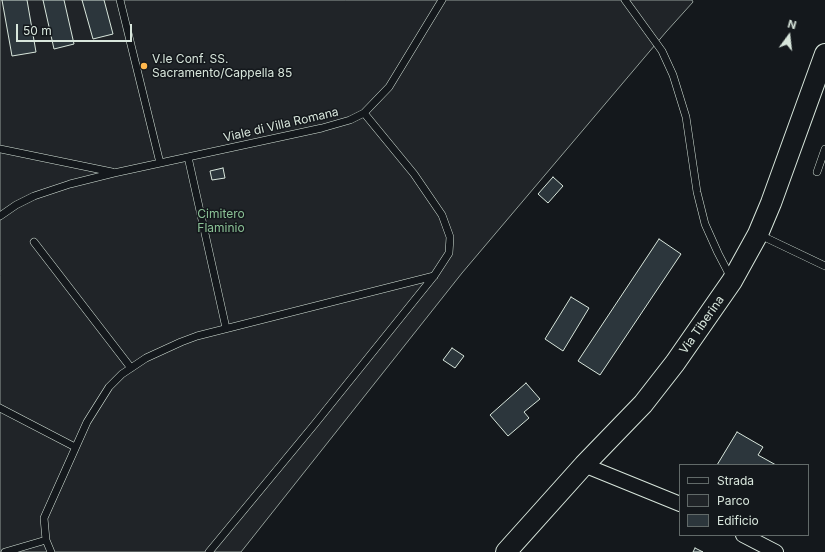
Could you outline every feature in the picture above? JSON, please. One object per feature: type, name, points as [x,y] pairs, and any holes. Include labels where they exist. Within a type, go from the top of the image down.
[{"type":"main road","name":"Via Tiberina","points":[[506,552],[584,465],[643,404],[675,363],[732,281],[758,234],[825,54]]},
{"type":"street","points":[[584,465],[679,504]]},
{"type":"street","points":[[745,536],[776,552]]},
{"type":"lane","points":[[120,0],[160,163]]},
{"type":"lane","name":"Viale di Villa Romana","points":[[0,216],[16,205],[38,194],[114,172],[322,128],[350,120],[364,113],[382,95],[395,78],[442,0]]},
{"type":"lane","points":[[625,0],[655,40],[673,75],[686,117],[698,192],[705,224],[732,281]]},
{"type":"lane","points":[[209,552],[434,276],[449,253],[450,237],[442,215],[414,174],[364,113]]},
{"type":"lane","name":"Viale di Villa Romana","points":[[0,149],[114,172]]},
{"type":"lane","points":[[817,172],[825,149]]},
{"type":"lane","points":[[188,157],[226,328]]},
{"type":"lane","points":[[758,234],[825,266]]},
{"type":"lane","points":[[34,242],[131,368]]},
{"type":"lane","points":[[50,552],[46,540],[44,518],[86,422],[109,387],[122,374],[146,358],[197,336],[434,276]]},
{"type":"lane","points":[[0,408],[76,447]]},
{"type":"lane","points":[[5,552],[46,540]]},
{"type":"green space","name":"Cimitero Flaminio","points":[[0,0],[692,0],[693,2],[462,273],[241,552],[0,552]]},
{"type":"building","points":[[2,0],[27,0],[36,52],[12,56]]},
{"type":"building","points":[[43,0],[64,0],[74,44],[54,49]]},
{"type":"building","points":[[82,0],[104,0],[113,34],[93,39]]},
{"type":"building","points":[[223,168],[225,178],[212,180],[210,171]]},
{"type":"building","points":[[553,177],[563,186],[548,203],[538,194]]},
{"type":"building","points":[[659,239],[681,254],[600,375],[578,361]]},
{"type":"building","points":[[571,297],[589,308],[563,351],[545,339]]},
{"type":"building","points":[[452,348],[464,356],[455,368],[443,360]]},
{"type":"building","points":[[526,383],[540,399],[524,412],[529,418],[508,436],[490,415]]},
{"type":"building","points":[[737,432],[763,447],[758,455],[774,464],[718,464]]},
{"type":"building","points":[[695,548],[703,552],[693,552]]},
{"type":"place","name":"V.le Conf. SS. Sacramento/Cappella 85","points":[[144,66]]}]
